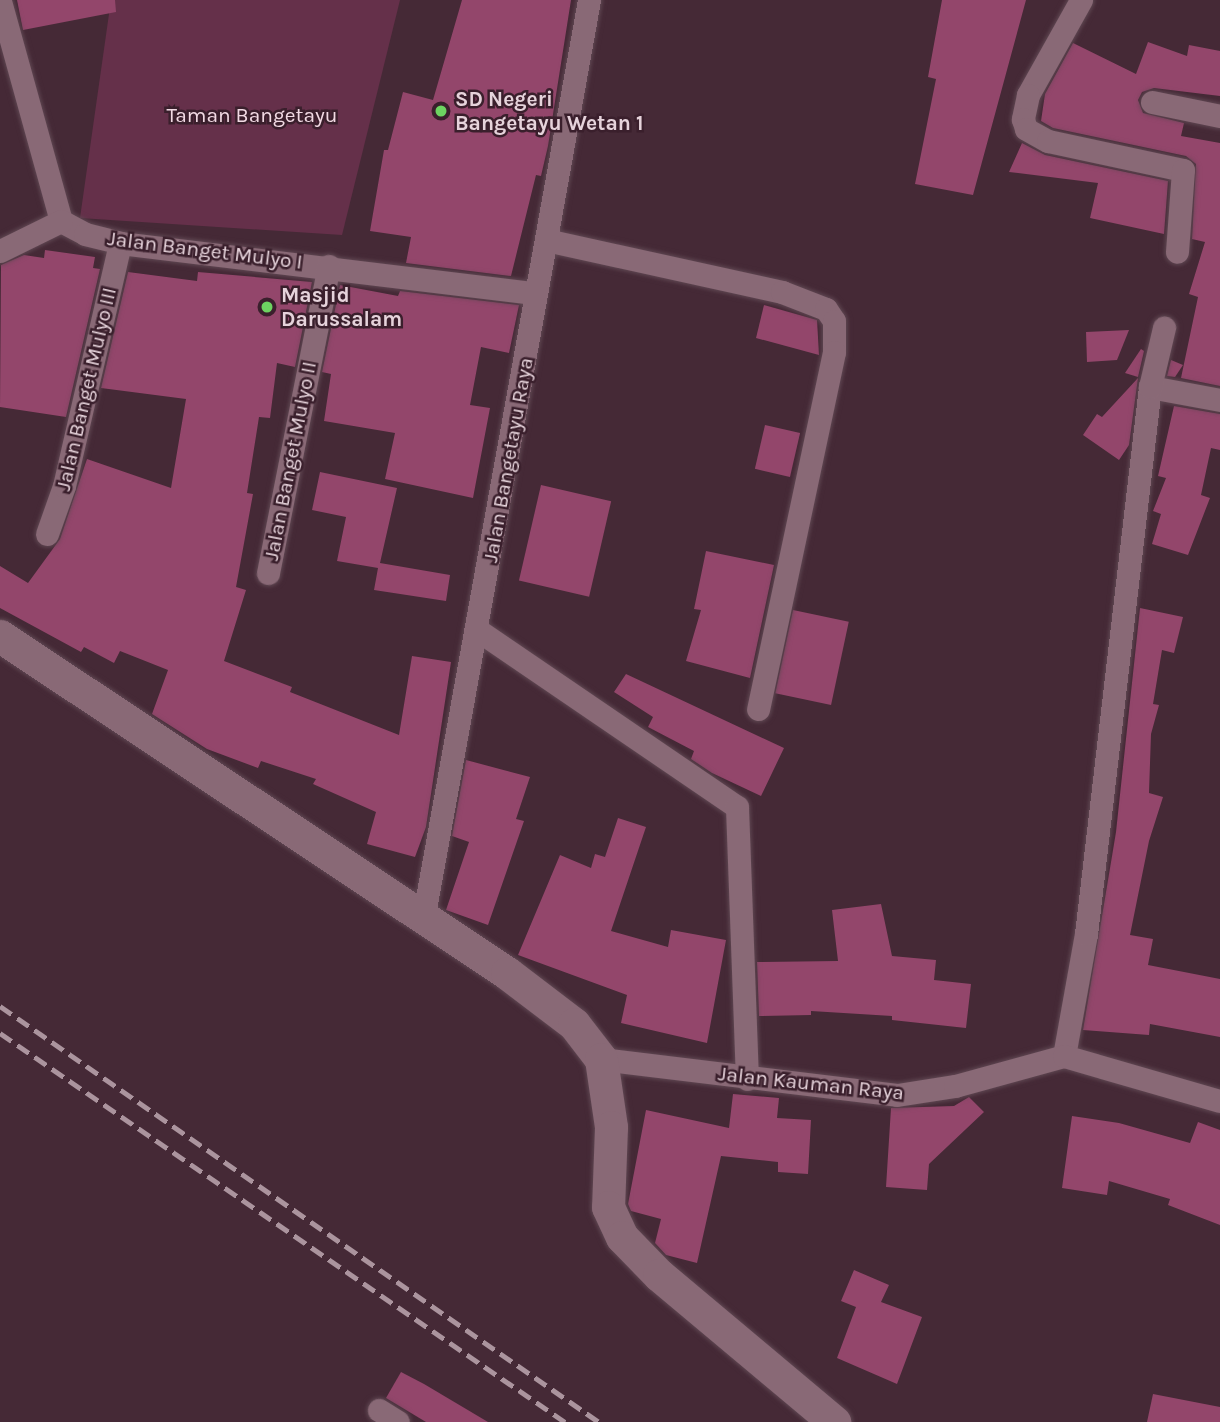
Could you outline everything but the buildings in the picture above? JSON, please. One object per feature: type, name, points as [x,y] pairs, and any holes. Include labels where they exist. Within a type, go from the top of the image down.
[{"type":"street","name":"Jalan Bangetayu Raya","points":[[424,920],[479,631],[589,0]]},
{"type":"street","points":[[1081,0],[1028,95],[1023,119],[1026,129],[1048,141],[1183,170],[1177,252]]},
{"type":"street","points":[[0,1],[61,221],[0,251]]},
{"type":"street","points":[[1152,102],[1220,116]]},
{"type":"street","name":"Jalan Banget Mulyo I","points":[[61,221],[85,234],[120,243],[329,265],[536,293]]},
{"type":"street","points":[[546,240],[782,292],[826,309],[834,321],[834,352],[758,709]]},
{"type":"street","name":"Jalan Banget Mulyo III","points":[[47,534],[64,486],[120,243]]},
{"type":"street","name":"Jalan Banget Mulyo II","points":[[268,573],[329,265]]},
{"type":"street","points":[[1164,328],[1150,387],[1086,934],[1064,1056],[1220,1101]]},
{"type":"street","points":[[1150,387],[1220,400]]},
{"type":"street","points":[[479,631],[737,807],[747,1079]]},
{"type":"street","points":[[0,636],[507,973],[574,1024],[601,1059],[611,1127],[608,1207],[622,1237],[659,1275],[834,1422]]},
{"type":"street","name":"Jalan Kauman Raya","points":[[601,1059],[747,1079],[897,1095],[955,1086],[1064,1056]]},
{"type":"green space","name":"Taman Bangetayu","points":[[111,0],[400,0],[342,235],[80,218]]},
{"type":"railway","points":[[0,1006],[599,1422]]},
{"type":"railway","points":[[0,1033],[565,1422]]},
{"type":"place","name":"SD Negeri Bangetayu Wetan 1","points":[[441,111]]},
{"type":"place","name":"Masjid Darussalam","points":[[267,307]]}]
